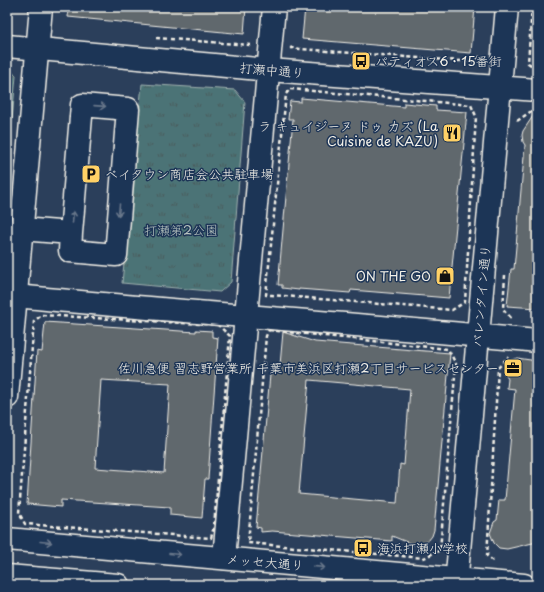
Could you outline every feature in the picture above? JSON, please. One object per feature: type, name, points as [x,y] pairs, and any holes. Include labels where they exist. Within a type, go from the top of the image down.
[{"type":"street","points":[[7,397],[20,234],[41,7]]},
{"type":"street","points":[[224,558],[274,7]]},
{"type":"street","name":"バレンタイン通り","points":[[456,582],[507,7]]},
{"type":"street","name":"打瀬中通り","points":[[7,46],[268,70],[537,90]]},
{"type":"street","points":[[82,105],[128,109],[116,255],[70,251],[71,237],[82,105]]},
{"type":"street","points":[[20,234],[71,237]]},
{"type":"street","points":[[15,296],[537,341]]},
{"type":"street","name":"メッセ大通り","points":[[7,539],[224,558],[456,582],[524,585]]},
{"type":"street","points":[[7,576],[118,585]]},
{"type":"path","points":[[532,7],[528,63],[536,69]]},
{"type":"path","points":[[149,37],[248,46],[255,45]]},
{"type":"path","points":[[292,48],[473,62],[482,56],[483,49]]},
{"type":"path","points":[[290,89],[471,104],[476,116],[465,302],[452,310],[272,294],[266,295],[286,94],[290,89]]},
{"type":"path","points":[[516,121],[531,110],[537,111]]},
{"type":"path","points":[[505,270],[503,309],[513,321]]},
{"type":"path","points":[[42,315],[218,325],[230,336],[214,526],[211,538],[25,524],[19,513],[34,321],[42,315]]},
{"type":"path","points":[[269,330],[448,349],[456,364],[440,550],[424,558],[248,543],[266,336],[269,330]]},
{"type":"path","points":[[487,556],[498,368],[511,354]]},
{"type":"green space","points":[[7,66],[16,76],[7,176]]},
{"type":"green space","name":"打瀬第2公園","points":[[142,84],[235,90],[245,102],[231,282],[220,292],[122,283]]},
{"type":"building","points":[[69,7],[246,7],[244,34],[68,17]]},
{"type":"building","points":[[305,7],[475,7],[471,53],[302,39]]},
{"type":"building","points":[[301,98],[404,107],[404,103],[436,106],[436,110],[467,112],[449,298],[351,290],[350,293],[299,290],[282,288],[282,285],[278,285],[293,119],[288,119],[290,101],[301,102]]},
{"type":"building","points":[[537,110],[537,308],[507,306],[511,269],[514,269],[525,145],[522,135],[523,131]]},
{"type":"building","points":[[45,322],[196,332],[196,330],[212,331],[212,337],[218,338],[208,479],[205,479],[202,518],[170,515],[170,507],[61,500],[61,507],[27,504],[37,351],[42,352]],"holes":[[[101,380],[170,384],[164,473],[95,468]]]},
{"type":"building","points":[[283,332],[315,342],[450,353],[434,530],[428,541],[422,545],[414,545],[392,536],[392,541],[272,531],[261,532],[261,528],[256,527],[271,364],[280,365]],"holes":[[[309,380],[410,389],[404,465],[400,464],[397,503],[299,494]]]},
{"type":"building","points":[[517,358],[537,361],[537,542],[507,549],[499,548],[494,543],[490,533],[494,522],[497,520],[499,500],[505,500],[515,389],[507,388],[508,379],[505,374],[505,367],[511,360]]},
{"type":"place","name":"パティオス6・15番街","points":[[361,61]]},
{"type":"place","name":"ラ キュイジーヌ ドゥ カズ (La Cuisine de KAZU)","points":[[452,133]]},
{"type":"place","name":"ベイタウン商店会公共駐車場","points":[[91,174]]},
{"type":"place","name":"ON THE GO","points":[[445,276]]},
{"type":"place","name":"佐川急便 習志野営業所 千葉市美浜区打瀬2丁目サービスセンター","points":[[513,368]]},
{"type":"place","name":"海浜打瀬小学校","points":[[363,548]]}]
